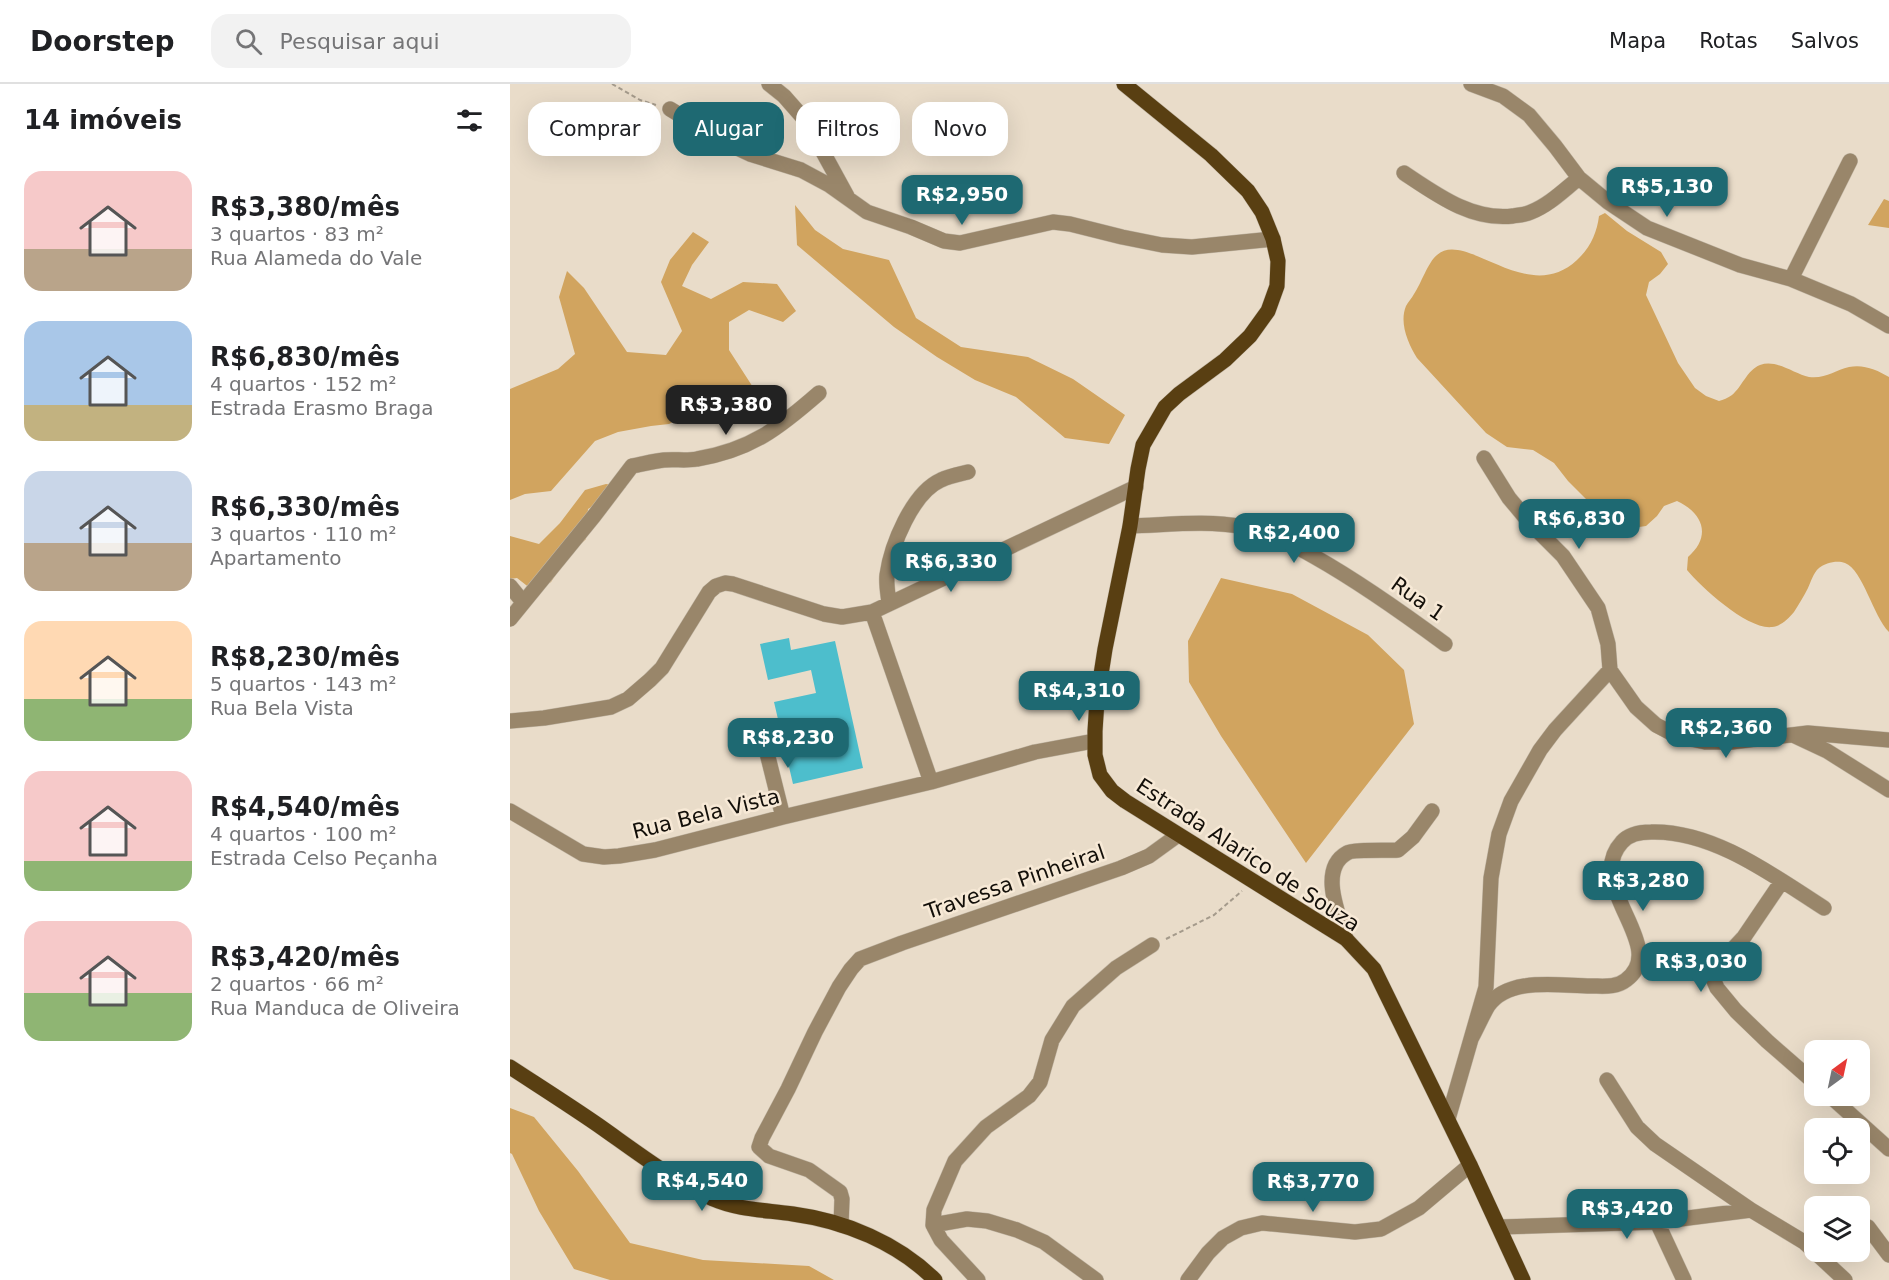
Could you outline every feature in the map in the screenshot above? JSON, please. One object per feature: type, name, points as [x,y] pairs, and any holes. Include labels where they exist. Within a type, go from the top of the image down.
[{"type":"main road","name":"Estrada Alarico de Souza","points":[[1124,84],[1211,155],[1248,192],[1262,212],[1273,239],[1278,261],[1277,286],[1268,311],[1250,336],[1225,360],[1165,407],[1143,445],[1097,700],[1095,755],[1100,775],[1112,791],[1178,835],[1346,939],[1374,969],[1448,1119],[1523,1280]]},
{"type":"main road","points":[[510,1067],[677,1180],[714,1199],[746,1208],[807,1216],[841,1225],[899,1250],[935,1280]]},
{"type":"street","points":[[769,84],[784,96],[806,121],[849,201]]},
{"type":"street","points":[[1471,84],[1503,96],[1529,115],[1579,178],[1608,202],[1647,228],[1740,265],[1791,279],[1851,304],[1889,326]]},
{"type":"street","points":[[670,109],[724,142],[750,154],[801,170],[829,185],[867,212],[944,241],[960,243],[1053,222],[1162,245],[1192,248],[1273,239]]},
{"type":"street","points":[[1791,279],[1850,161]]},
{"type":"street","points":[[1404,173],[1440,197],[1470,211],[1498,218],[1529,213],[1550,202],[1579,178]]},
{"type":"street","points":[[510,619],[632,466],[663,460],[695,460],[734,451],[766,435],[794,416],[819,393]]},
{"type":"street","points":[[1484,458],[1509,498],[1563,556],[1598,608],[1608,644],[1610,670],[1635,707],[1656,725],[1677,736],[1705,742],[1732,742],[1808,733],[1889,740]]},
{"type":"street","points":[[889,603],[887,577],[892,550],[915,504],[928,489],[941,480],[968,472]]},
{"type":"street","points":[[510,721],[611,707],[628,699],[662,668],[688,628],[702,601],[716,586],[725,583],[733,584],[824,614],[842,617],[872,612],[1136,487]]},
{"type":"street","name":"Rua 1","points":[[1130,526],[1213,523],[1245,527],[1278,537],[1339,570],[1390,603],[1445,644]]},
{"type":"street","points":[[510,586],[523,602]]},
{"type":"street","points":[[872,612],[931,782]]},
{"type":"street","points":[[1448,1119],[1485,987],[1491,878],[1499,834],[1511,801],[1540,750],[1610,670]]},
{"type":"street","points":[[761,729],[783,817]]},
{"type":"street","points":[[1792,735],[1827,751],[1889,790]]},
{"type":"street","name":"Rua Bela Vista","points":[[510,811],[583,854],[604,857],[655,850],[931,782],[1035,752],[1095,741]]},
{"type":"street","points":[[1346,939],[1332,885],[1333,872],[1338,860],[1348,851],[1398,850],[1413,837],[1432,810]]},
{"type":"street","points":[[1472,1039],[1489,1006],[1500,994],[1522,985],[1617,985],[1632,974],[1639,957],[1638,942],[1611,879],[1610,866],[1613,855],[1623,841],[1633,835],[1643,832],[1685,834],[1720,846],[1824,908]]},
{"type":"street","name":"Travessa Pinheiral","points":[[841,1225],[840,1192],[809,1170],[769,1156],[759,1147],[839,987],[860,959],[1121,868],[1149,856],[1178,835]]},
{"type":"street","points":[[1782,881],[1744,937],[1717,966],[1714,981],[1736,1011],[1804,1073]]},
{"type":"street","points":[[978,1280],[941,1240],[933,1225],[934,1210],[955,1161],[986,1127],[1029,1096],[1035,1089],[1040,1082],[1052,1040],[1073,1006],[1116,968],[1152,945]]},
{"type":"street","points":[[1607,1080],[1637,1127],[1655,1144],[1751,1210],[1804,1236]]},
{"type":"street","points":[[1841,1106],[1889,1149]]},
{"type":"street","points":[[1188,1280],[1208,1253],[1223,1238],[1241,1228],[1262,1224],[1355,1232],[1380,1230],[1419,1208],[1470,1165]]},
{"type":"street","points":[[1499,1227],[1657,1222],[1751,1210]]},
{"type":"street","points":[[933,1225],[968,1219],[987,1221],[1017,1230],[1044,1242],[1096,1280]]},
{"type":"street","points":[[1657,1222],[1684,1280]]},
{"type":"street","points":[[1870,1230],[1889,1255]]},
{"type":"street","points":[[1830,1262],[1845,1280]]},
{"type":"path","points":[[612,84],[640,100],[670,109]]},
{"type":"path","points":[[1152,945],[1214,915],[1253,882]]},
{"type":"shaded area","points":[[1884,199],[1889,201],[1889,228],[1868,225]]},
{"type":"shaded area","points":[[795,205],[815,230],[843,249],[889,260],[916,318],[961,347],[1028,357],[1073,379],[1125,415],[1109,444],[1065,438],[1016,397],[975,380],[894,327],[797,245]]},
{"type":"shaded area","points":[[1605,213],[1627,231],[1661,252],[1668,264],[1649,282],[1646,295],[1678,363],[1695,388],[1706,396],[1719,401],[1727,398],[1736,392],[1755,367],[1766,364],[1779,365],[1809,377],[1820,377],[1844,368],[1860,366],[1889,377],[1889,632],[1883,625],[1857,574],[1842,562],[1828,563],[1817,570],[1805,594],[1787,620],[1772,627],[1751,622],[1714,597],[1687,570],[1688,557],[1700,541],[1702,533],[1698,518],[1686,506],[1677,501],[1664,506],[1646,526],[1632,528],[1618,524],[1587,500],[1554,463],[1533,450],[1507,447],[1486,433],[1417,358],[1405,333],[1404,312],[1437,255],[1449,250],[1464,251],[1518,272],[1538,275],[1558,272],[1577,260],[1586,250],[1595,234],[1599,216]]},
{"type":"shaded area","points":[[693,232],[709,242],[692,265],[682,286],[711,299],[743,282],[777,284],[796,311],[783,322],[749,310],[729,322],[729,350],[758,395],[757,406],[736,398],[717,402],[702,411],[669,424],[618,432],[595,441],[551,491],[525,494],[510,500],[510,389],[558,369],[575,354],[559,297],[567,271],[584,288],[627,352],[666,355],[682,331],[661,282],[670,260]]},
{"type":"shaded area","points":[[606,484],[626,487],[588,509],[586,539],[567,557],[551,582],[535,592],[517,578],[510,579],[510,536],[539,544],[560,523],[585,490]]},
{"type":"shaded area","points":[[1221,578],[1292,594],[1368,635],[1404,670],[1414,724],[1306,863],[1221,736],[1189,682],[1188,641]]},
{"type":"shaded area","points":[[510,1108],[534,1117],[578,1171],[630,1243],[703,1260],[809,1266],[834,1280],[610,1280],[574,1269],[539,1211],[510,1153]]},
{"type":"building","points":[[789,638],[791,650],[835,641],[863,768],[793,784],[774,702],[816,693],[811,670],[768,680],[760,644]]}]
